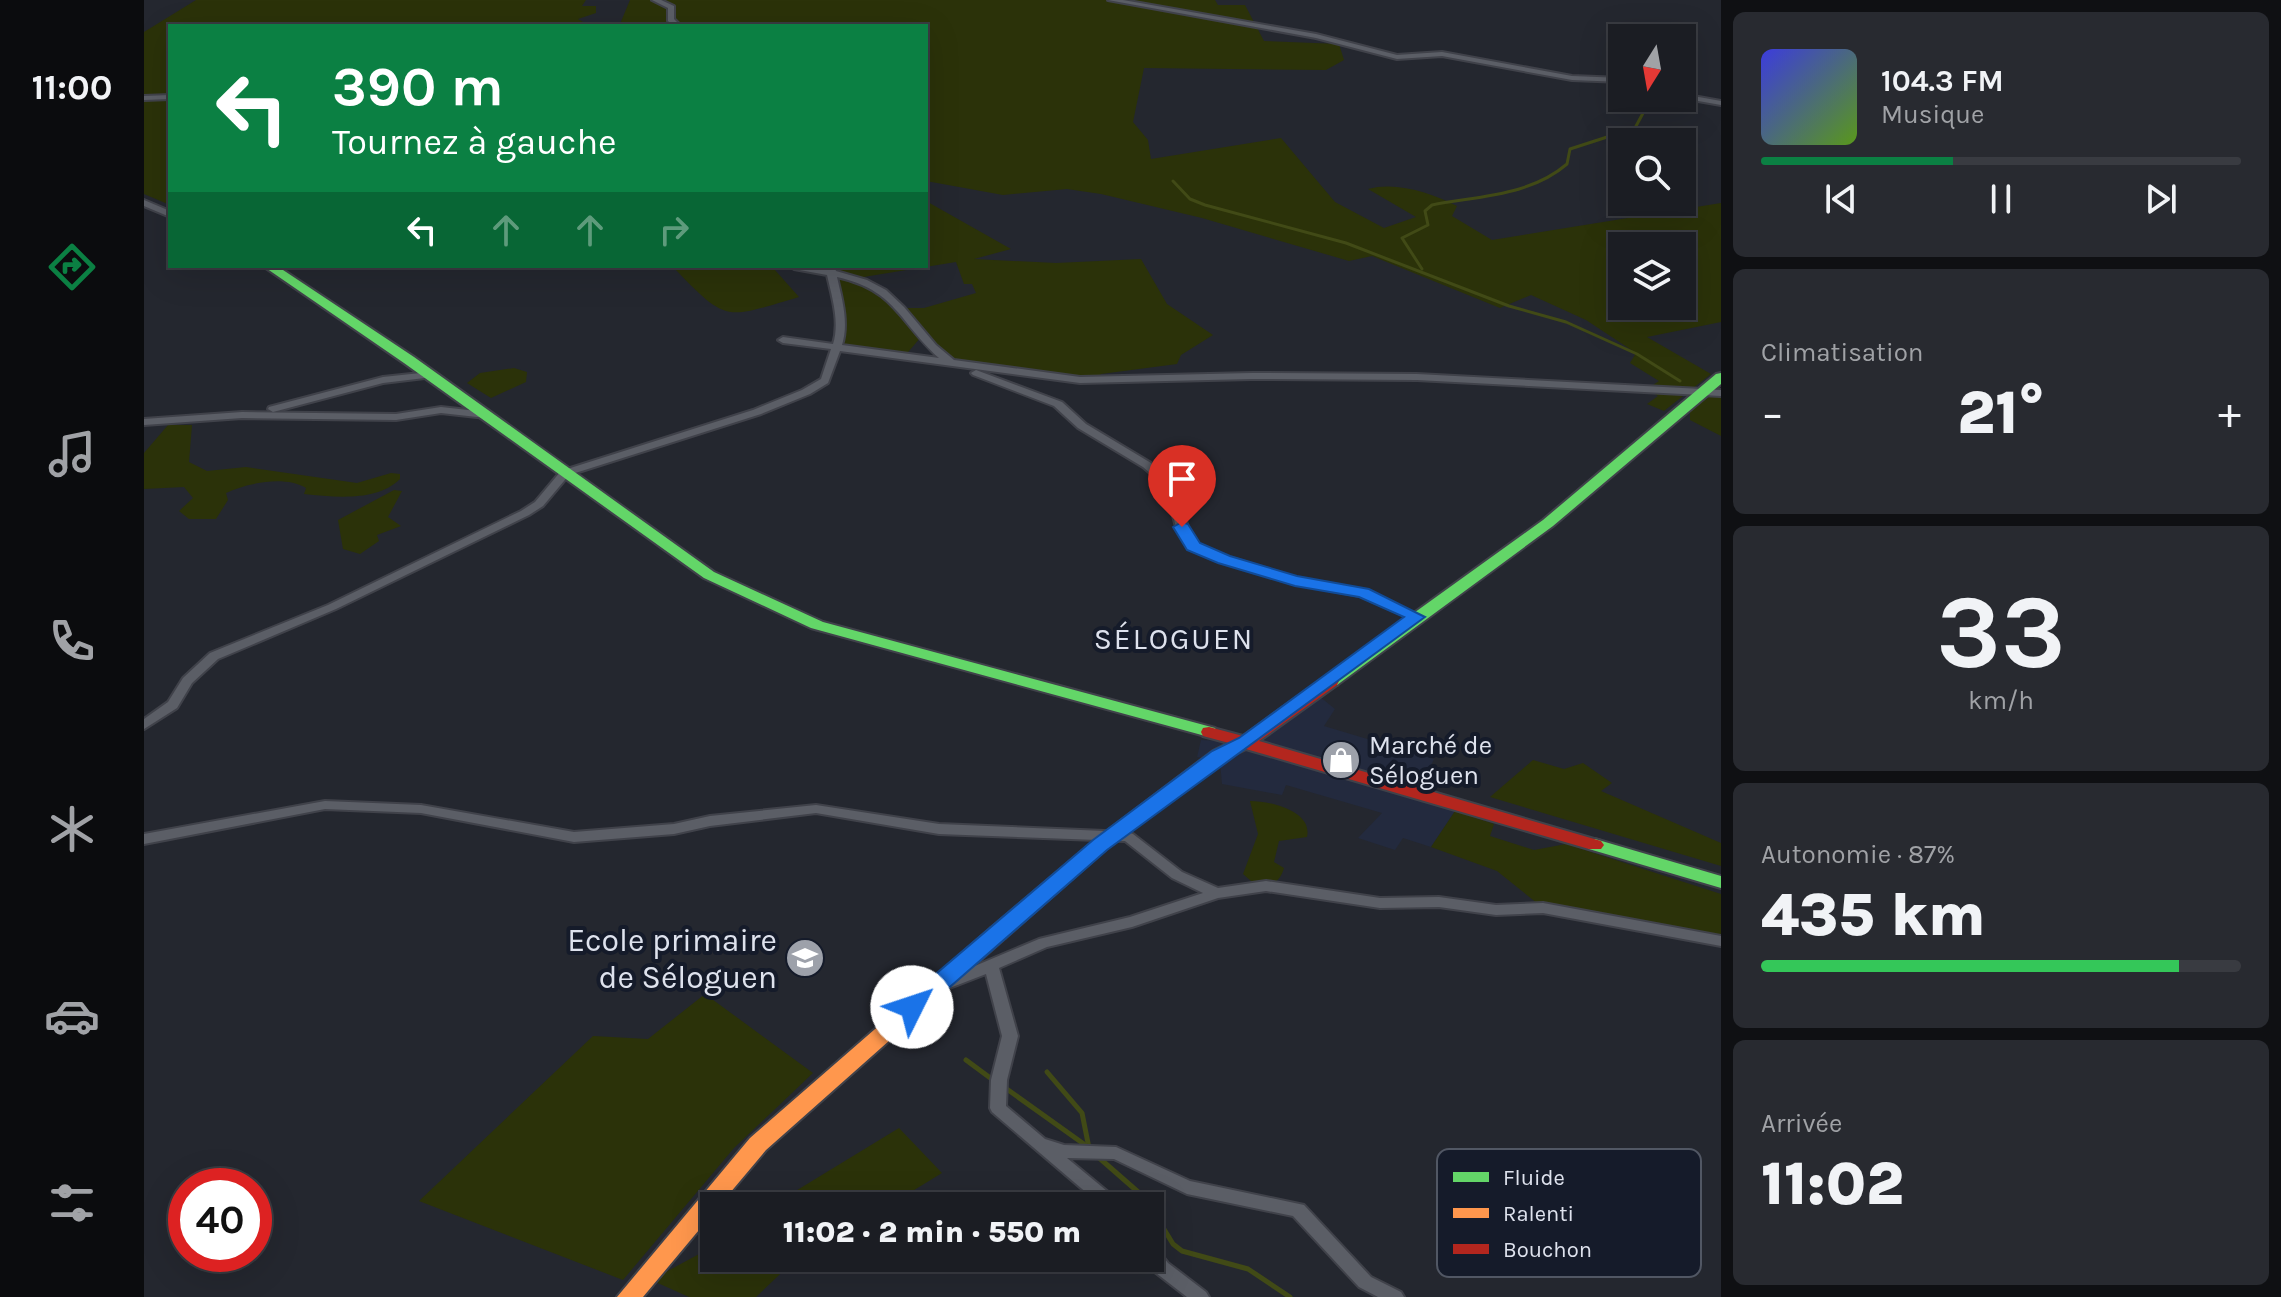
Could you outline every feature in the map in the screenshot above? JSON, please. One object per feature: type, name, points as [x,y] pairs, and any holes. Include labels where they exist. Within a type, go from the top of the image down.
[{"type":"street","points":[[655,0],[672,7],[670,20],[675,24]]},
{"type":"street","points":[[1111,0],[1316,36],[1397,57],[1442,54],[1572,78],[1608,79]]},
{"type":"street","points":[[144,98],[168,97]]},
{"type":"street","points":[[1696,99],[1721,103]]},
{"type":"street","points":[[144,203],[168,213]]},
{"type":"street","points":[[272,268],[430,375],[709,575],[817,625],[1246,742],[1721,882]]},
{"type":"street","points":[[144,725],[173,705],[187,681],[214,656],[332,607],[525,513],[539,504],[565,473],[626,456],[806,392],[830,375],[837,348],[840,312],[830,270]]},
{"type":"street","points":[[830,270],[875,286],[887,294],[917,332],[957,365],[1058,404],[1082,426],[1147,465],[1170,485],[1182,527],[1193,546],[1295,581],[1363,593],[1416,617]]},
{"type":"street","points":[[783,340],[1080,380],[1252,376],[1417,377],[1721,393]]},
{"type":"street","points":[[242,415],[349,392],[383,380],[430,375]]},
{"type":"street","points":[[615,1297],[633,1292],[758,1144],[931,990],[1114,834],[1219,755],[1246,742],[1548,523],[1721,377]]},
{"type":"street","points":[[144,422],[242,415],[396,417],[441,410],[486,415]]},
{"type":"street","points":[[144,839],[325,805],[452,814],[574,837],[674,829],[710,821],[816,809],[939,829],[1031,835],[1114,834],[1139,843],[1177,875],[1217,893]]},
{"type":"street","points":[[931,990],[1044,943],[1132,922],[1217,893],[1266,886],[1380,903],[1439,902],[1496,910],[1543,908],[1721,941]]},
{"type":"street","points":[[991,967],[1010,1036],[999,1080],[998,1108],[1096,1192]]},
{"type":"street","points":[[1037,1143],[1064,1151],[1116,1153],[1187,1187],[1298,1210],[1365,1282],[1395,1297]]},
{"type":"street","points":[[1164,1270],[1200,1297]]},
{"type":"shaded area","points":[[1314,692],[1335,709],[1324,726],[1434,759],[1416,798],[1455,811],[1431,847],[1403,838],[1395,850],[1358,838],[1382,813],[1286,785],[1282,795],[1222,784],[1220,762],[1197,757],[1201,740],[1246,742]]},
{"type":"green space","points":[[196,0],[586,0],[582,6],[596,6],[596,13],[578,19],[586,24],[168,24],[168,204],[144,194],[144,32]]},
{"type":"green space","points":[[630,0],[1215,0],[1218,5],[1245,5],[1264,41],[1339,44],[1344,60],[1326,70],[1144,68],[1133,122],[1148,140],[1151,159],[1281,138],[1335,202],[1384,228],[1416,217],[1368,189],[1402,187],[1457,206],[1452,216],[1492,240],[1641,216],[1696,216],[1696,207],[1721,203],[1721,322],[1647,337],[1711,374],[1664,411],[1647,404],[1658,396],[1647,389],[1659,381],[1630,363],[1636,353],[1586,320],[1531,295],[1500,308],[1372,256],[1349,261],[1202,218],[1067,189],[1003,195],[928,181],[928,24],[620,24]]},
{"type":"green space","points":[[928,202],[1011,249],[974,259],[1056,263],[1141,259],[1167,304],[1213,335],[1181,355],[1177,364],[1101,374],[1096,380],[957,365],[921,337],[903,358],[837,348],[840,337],[830,274],[803,268],[919,268],[851,279],[887,294],[898,308],[924,308],[976,293],[972,284],[964,284],[956,262],[928,267]]},
{"type":"green space","points":[[674,268],[791,268],[775,270],[799,297],[741,312],[728,312],[705,298]]},
{"type":"green space","points":[[514,368],[527,372],[526,382],[491,398],[467,383],[480,373]]},
{"type":"green space","points":[[1721,388],[1721,436],[1690,420],[1690,411]]},
{"type":"green space","points":[[168,425],[192,425],[189,462],[207,471],[246,467],[357,483],[391,473],[400,474],[400,479],[380,491],[355,496],[304,494],[306,488],[277,481],[244,486],[226,493],[228,500],[216,519],[189,519],[179,511],[193,498],[184,487],[144,489],[144,453]]},
{"type":"green space","points":[[394,490],[402,491],[388,517],[401,526],[377,535],[379,541],[360,554],[343,549],[338,520]]},
{"type":"green space","points":[[1533,760],[1564,769],[1583,763],[1612,783],[1601,791],[1721,843],[1721,866],[1490,797]]},
{"type":"green space","points":[[1250,801],[1288,809],[1303,820],[1307,828],[1307,837],[1279,841],[1274,862],[1284,868],[1282,873],[1278,880],[1258,887],[1243,874],[1258,834]]},
{"type":"green space","points":[[1455,811],[1494,824],[1490,836],[1534,850],[1566,844],[1721,894],[1721,941],[1543,908],[1497,871],[1431,847]]},
{"type":"green space","points":[[705,994],[813,1073],[734,1148],[623,1280],[419,1201],[593,1036],[648,1039]]},
{"type":"green space","points":[[899,1128],[942,1173],[911,1192],[794,1192]]},
{"type":"green space","points":[[700,1254],[700,1272],[782,1272],[756,1297],[689,1297],[651,1280]]},
{"type":"waterway","points":[[1422,269],[1402,238],[1428,225],[1425,211],[1432,205],[1503,193],[1537,183],[1567,164],[1570,149],[1635,128],[1644,112]]},
{"type":"waterway","points":[[1173,181],[1190,199],[1205,205],[1346,243],[1509,306],[1566,322],[1637,354],[1680,381]]},
{"type":"waterway","points":[[966,1060],[993,1080]]},
{"type":"waterway","points":[[1047,1072],[1082,1113],[1089,1148]]},
{"type":"waterway","points":[[1004,1087],[1088,1147]]},
{"type":"waterway","points":[[1097,1156],[1145,1198],[1173,1244],[1182,1251],[1248,1269],[1290,1297]]},
{"type":"traffic: fast","points":[[272,268],[409,360],[709,575],[817,625],[1209,732]]},
{"type":"traffic: fast","points":[[1331,681],[1548,523],[1721,377]]},
{"type":"traffic: fast","points":[[1595,845],[1721,882]]},
{"type":"traffic: slow","points":[[629,1297],[758,1144],[998,933]]},
{"type":"traffic: jam","points":[[998,933],[1100,845],[1219,755],[1246,742],[1331,681]]},
{"type":"traffic: jam","points":[[1209,732],[1595,845]]},
{"type":"place","name":"Marché de Séloguen","points":[[1341,760]]},
{"type":"place","name":"Ecole primaire de Séloguen","points":[[805,958]]},
{"type":"district","name":"SÉLOGUEN","points":[[1174,639]]},
{"type":"route","points":[[912,1007],[1100,845],[1219,755],[1246,742],[1416,617],[1402,608],[1363,593],[1295,581],[1224,559],[1193,546],[1186,539],[1182,527]]}]
